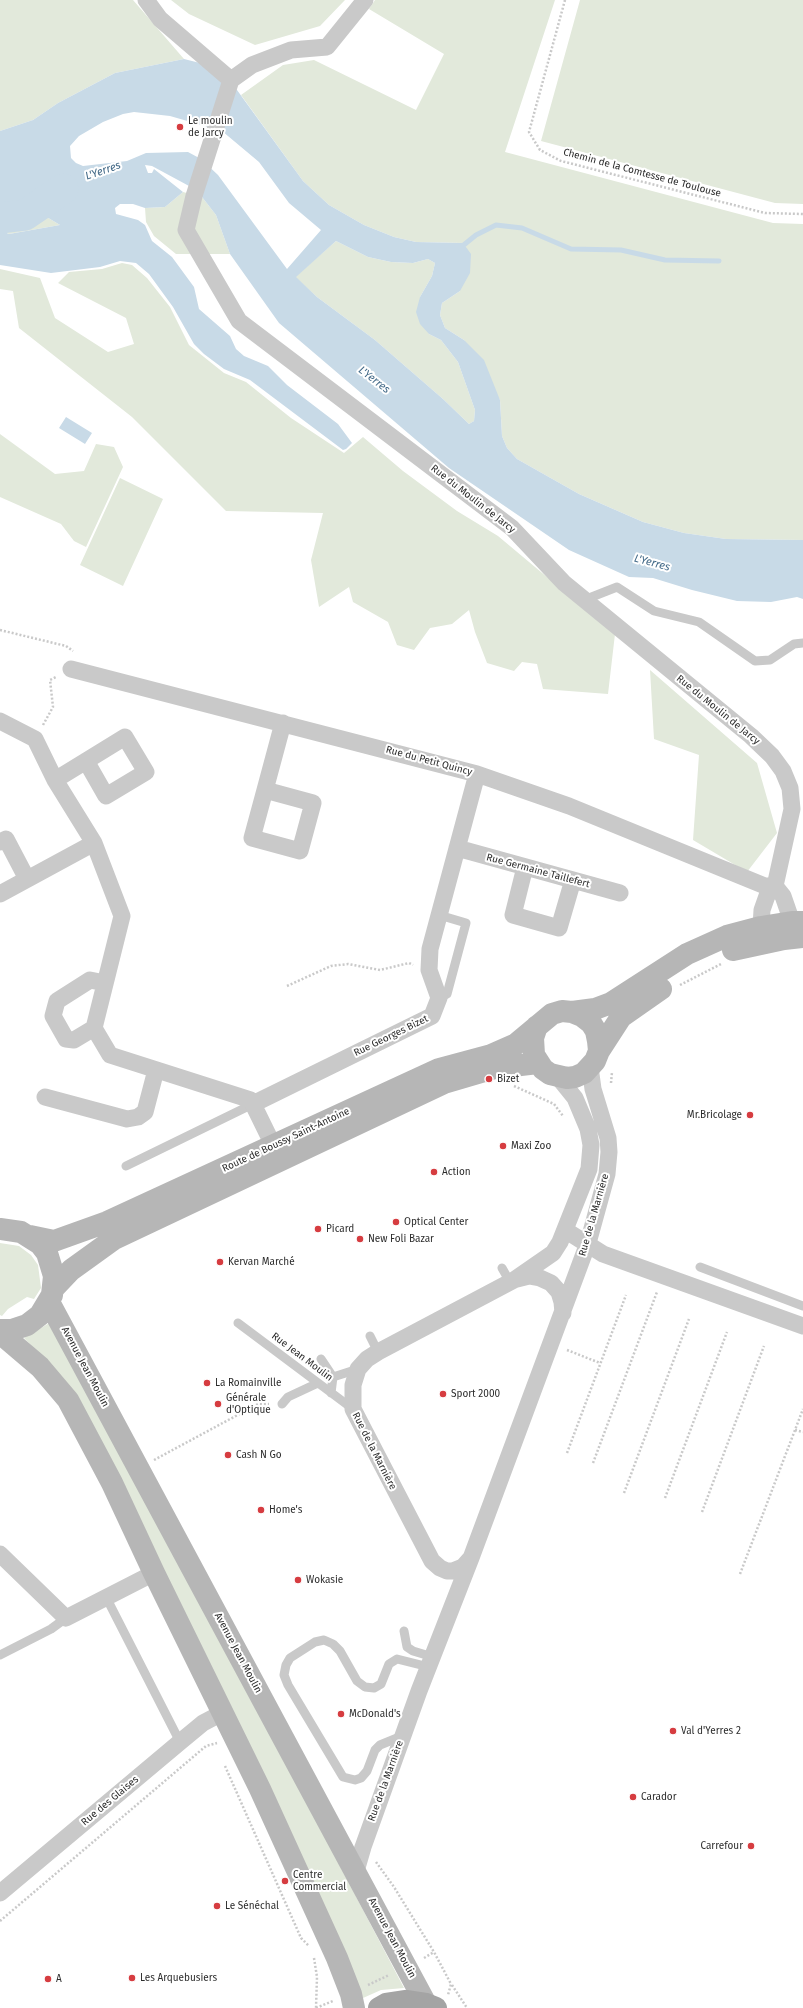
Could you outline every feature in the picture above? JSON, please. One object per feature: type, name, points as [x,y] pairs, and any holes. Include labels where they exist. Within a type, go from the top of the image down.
[{"type":"main road","points":[[761,927],[799,927],[748,946],[715,956],[683,974],[620,1017],[595,1059],[575,1077],[558,1077],[550,1074],[538,1063],[532,1049],[533,1038],[538,1026],[543,1020],[552,1014],[562,1011],[572,1012],[595,1009],[611,1003],[688,954],[727,936],[761,927]]},
{"type":"main road","points":[[572,1012],[582,1016],[591,1023],[596,1031],[595,1059]]},
{"type":"main road","name":"Route de Boussy Saint-Antoine","points":[[0,1229],[11,1229],[30,1236],[54,1241],[89,1229],[439,1069],[491,1055],[516,1044],[538,1026]]},
{"type":"main road","name":"Route de Boussy Saint-Antoine","points":[[0,1332],[27,1325],[40,1315],[51,1296],[71,1270],[114,1239],[344,1132],[444,1083],[495,1068],[538,1063]]},
{"type":"main road","points":[[30,1236],[47,1253],[53,1270],[51,1296]]},
{"type":"main road","name":"Avenue Jean Moulin","points":[[51,1296],[356,1871],[431,2006]]},
{"type":"main road","points":[[0,1332],[40,1367],[68,1400],[112,1483],[154,1573],[234,1736],[337,1958],[351,1994],[354,2008]]},
{"type":"main road","points":[[379,2008],[386,2004],[406,2001],[431,2006]]},
{"type":"street","points":[[146,0],[160,19],[231,80],[252,65],[291,50],[327,47],[364,0]]},
{"type":"street","name":"Rue du Moulin de Jarcy","points":[[231,80],[194,196],[186,230],[239,321],[512,528],[564,583],[751,736],[772,756],[783,771],[790,788],[792,808],[776,886]]},
{"type":"street","name":"Rue du Petit Quincy","points":[[71,670],[283,723],[477,774],[569,806],[765,886],[776,886]]},
{"type":"street","points":[[0,721],[35,739],[55,780],[94,843],[122,916],[94,1028],[110,1055],[251,1100],[273,1145]]},
{"type":"street","points":[[265,790],[283,723]]},
{"type":"street","points":[[55,780],[86,761]]},
{"type":"street","points":[[439,998],[429,970],[430,949],[477,774]]},
{"type":"street","points":[[0,842],[6,839],[28,879]]},
{"type":"street","points":[[0,894],[94,843]]},
{"type":"street","name":"Rue Germaine Taillefert","points":[[457,848],[620,893]]},
{"type":"street","points":[[525,867],[513,915],[551,926],[559,928],[573,880]]},
{"type":"street","points":[[761,927],[762,910],[768,893],[776,886],[783,896],[799,927]]},
{"type":"street","points":[[94,1028],[74,1040],[66,1039],[53,1016],[57,1001],[90,980],[105,983]]},
{"type":"street","name":"Rue Georges Bizet","points":[[253,1104],[432,1016],[439,998]]},
{"type":"street","name":"Rue de la Marnière","points":[[356,1871],[363,1846],[403,1736],[588,1243],[606,1174],[609,1152],[608,1138],[593,1089],[595,1059]]},
{"type":"street","points":[[45,1097],[127,1119],[138,1117],[145,1112],[156,1070]]},
{"type":"street","name":"Rue de la Marnière","points":[[471,1558],[463,1567],[453,1571],[447,1571],[432,1561],[353,1410],[352,1396],[358,1369],[378,1352],[553,1253],[565,1230],[589,1169],[591,1145],[588,1130],[575,1098],[558,1077]]},
{"type":"street","points":[[565,1230],[588,1243],[603,1254],[803,1326]]},
{"type":"street","name":"Rue de la Marnière","points":[[509,1277],[529,1276],[551,1282],[559,1292],[563,1313]]},
{"type":"street","points":[[0,1554],[66,1618],[154,1573]]},
{"type":"street","name":"Rue des Glaises","points":[[0,1893],[203,1723],[222,1713]]},
{"type":"lane","points":[[584,600],[617,587],[654,611],[700,622],[755,661],[770,660],[794,644],[803,643]]},
{"type":"lane","points":[[439,915],[466,923],[447,994],[439,998]]},
{"type":"lane","points":[[126,1166],[253,1104]]},
{"type":"lane","points":[[700,1267],[803,1306]]},
{"type":"lane","name":"Rue Jean Moulin","points":[[238,1323],[353,1410]]},
{"type":"lane","points":[[370,1336],[378,1352]]},
{"type":"lane","points":[[321,1359],[333,1377],[331,1393]]},
{"type":"lane","points":[[333,1377],[358,1369]]},
{"type":"lane","points":[[282,1404],[288,1397],[318,1383]]},
{"type":"lane","points":[[106,1597],[180,1742]]},
{"type":"lane","points":[[0,1654],[51,1629],[66,1618]]},
{"type":"lane","points":[[404,1631],[407,1647],[431,1662]]},
{"type":"lane","points":[[403,1736],[380,1745],[375,1750],[367,1771],[361,1778],[355,1780],[343,1777],[288,1685],[284,1675],[286,1665],[290,1658],[315,1642],[324,1640],[333,1644],[340,1651],[357,1681],[365,1687],[374,1688],[381,1684],[389,1664],[397,1659],[431,1662]]},
{"type":"path","name":"Chemin de la Comtesse de Toulouse","points":[[565,0],[528,132],[540,150],[561,162],[765,212],[803,214]]},
{"type":"path","points":[[0,630],[66,646],[75,653]]},
{"type":"path","points":[[35,739],[53,707],[50,680],[71,670]]},
{"type":"path","points":[[287,986],[331,966],[348,964],[380,970],[409,963],[429,970]]},
{"type":"path","points":[[593,1463],[651,1304],[664,1275]]},
{"type":"path","points":[[567,1453],[626,1295]]},
{"type":"path","points":[[624,1493],[690,1319]]},
{"type":"path","points":[[664,1498],[727,1332]]},
{"type":"path","points":[[702,1512],[764,1346]]},
{"type":"path","points":[[567,1350],[600,1363]]},
{"type":"path","points":[[147,1464],[258,1404],[282,1404]]},
{"type":"path","points":[[740,1574],[803,1409]]},
{"type":"path","points":[[795,1430],[803,1432]]},
{"type":"path","points":[[0,1921],[206,1746],[234,1736]]},
{"type":"path","points":[[451,1984],[467,2008]]},
{"type":"shaded area","points":[[0,0],[133,0],[184,59],[115,73],[58,103],[33,120],[0,131]]},
{"type":"shaded area","points":[[171,0],[345,0],[320,26],[255,45],[189,14]]},
{"type":"shaded area","points":[[375,0],[555,0],[505,152],[773,223],[803,224],[803,540],[726,539],[684,533],[643,522],[579,494],[517,459],[507,448],[502,436],[500,400],[464,340],[445,328],[440,315],[442,303],[460,291],[463,243],[416,242],[394,237],[364,225],[329,205],[303,181],[241,95],[283,65],[314,60],[416,110],[444,54],[369,9]]},
{"type":"shaded area","points":[[580,0],[803,0],[803,204],[775,203],[541,141]]},
{"type":"shaded area","points":[[183,192],[202,197],[216,215],[230,254],[176,254],[154,236],[146,222],[145,208],[165,207]]},
{"type":"shaded area","points":[[0,210],[45,216],[60,225],[9,234],[0,230]]},
{"type":"shaded area","points":[[336,241],[368,257],[391,262],[413,263],[428,259],[435,263],[432,276],[420,297],[429,334],[441,340],[458,362],[475,410],[474,421],[469,424],[443,399],[375,340],[317,297],[295,277]]},
{"type":"shaded area","points":[[122,263],[132,265],[147,278],[170,307],[189,345],[224,373],[246,382],[291,418],[344,453],[363,437],[403,471],[457,511],[498,536],[615,634],[608,694],[543,689],[537,664],[522,662],[514,671],[487,663],[475,632],[469,610],[452,624],[430,628],[414,650],[397,645],[388,622],[353,602],[349,587],[319,607],[311,560],[323,513],[226,511],[132,417],[19,328],[13,291],[0,289],[0,269],[40,278],[55,318],[108,352],[134,344],[126,318],[58,283],[69,272],[102,269]]},
{"type":"shaded area","points":[[0,434],[55,474],[84,471],[96,444],[114,447],[123,467],[86,547],[74,541],[61,524],[0,497]]},
{"type":"shaded area","points":[[120,478],[163,499],[123,586],[80,565]]},
{"type":"shaded area","points":[[650,670],[757,763],[777,833],[747,872],[693,840],[699,755],[654,739]]},
{"type":"shaded area","points":[[0,1243],[19,1246],[31,1255],[38,1265],[41,1288],[34,1299],[27,1297],[8,1309],[2,1316],[0,1315]]},
{"type":"shaded area","points":[[51,1322],[214,1626],[404,1988],[381,1990],[363,1998],[46,1361],[24,1338]]},
{"type":"water","points":[[184,59],[204,64],[237,90],[303,181],[329,205],[364,225],[394,237],[416,242],[463,243],[471,254],[470,273],[460,291],[442,303],[440,315],[445,328],[464,340],[484,360],[500,400],[502,436],[507,448],[517,459],[579,494],[643,522],[684,533],[726,539],[803,540],[803,599],[797,597],[771,602],[737,601],[692,590],[653,578],[629,577],[569,550],[449,468],[279,323],[230,254],[216,215],[202,197],[202,193],[152,166],[145,165],[148,173],[152,173],[154,169],[183,192],[165,207],[145,208],[133,204],[120,204],[115,208],[116,214],[138,220],[145,225],[152,241],[172,257],[194,287],[199,309],[230,336],[236,349],[244,356],[268,366],[287,385],[338,424],[352,443],[346,449],[343,450],[250,380],[224,369],[204,354],[194,344],[173,307],[149,274],[136,263],[120,261],[100,267],[51,273],[0,265],[0,230],[9,234],[60,225],[45,216],[0,210],[0,131],[33,120],[58,103],[115,73]],"holes":[[[134,112],[170,116],[222,131],[259,162],[289,203],[321,230],[287,269],[218,175],[201,159],[188,152],[146,153],[127,161],[83,166],[76,163],[71,158],[70,146],[79,136],[103,122],[123,114]],[[336,241],[368,257],[391,262],[413,263],[428,259],[435,263],[432,276],[420,297],[416,312],[420,324],[429,334],[441,340],[458,362],[475,410],[474,421],[469,424],[443,399],[375,340],[317,297],[296,277]]]},
{"type":"water","points":[[66,417],[92,433],[85,444],[59,428]]},
{"type":"waterway","name":"L'Yerres","points":[[0,218],[25,215],[63,189]]},
{"type":"waterway","points":[[460,248],[476,235],[496,225],[522,228],[571,249],[621,250],[665,260],[719,261]]},
{"type":"place","name":"Le moulin de Jarcy","points":[[180,127]]},
{"type":"place","name":"Bizet","points":[[489,1079]]},
{"type":"place","name":"Mr.Bricolage","points":[[750,1115]]},
{"type":"place","name":"Maxi Zoo","points":[[503,1146]]},
{"type":"place","name":"Action","points":[[434,1172]]},
{"type":"place","name":"Optical Center","points":[[396,1222]]},
{"type":"place","name":"Picard","points":[[318,1229]]},
{"type":"place","name":"New Foli Bazar","points":[[360,1239]]},
{"type":"place","name":"Kervan Marché","points":[[220,1262]]},
{"type":"place","name":"La Romainville","points":[[207,1383]]},
{"type":"place","name":"Sport 2000","points":[[443,1394]]},
{"type":"place","name":"Générale d'Optique","points":[[218,1404]]},
{"type":"place","name":"Cash N Go","points":[[228,1455]]},
{"type":"place","name":"Home's","points":[[261,1510]]},
{"type":"place","name":"Wokasie","points":[[298,1580]]},
{"type":"place","name":"McDonald's","points":[[341,1714]]},
{"type":"place","name":"Val d'Yerres 2","points":[[673,1731]]},
{"type":"place","name":"Carador","points":[[633,1797]]},
{"type":"place","name":"Carrefour","points":[[751,1846]]},
{"type":"place","name":"Centre Commercial","points":[[285,1881]]},
{"type":"place","name":"Le Sénéchal","points":[[217,1906]]},
{"type":"place","name":"Les Arquebusiers","points":[[132,1978]]},
{"type":"place","name":"A","points":[[48,1979]]}]
